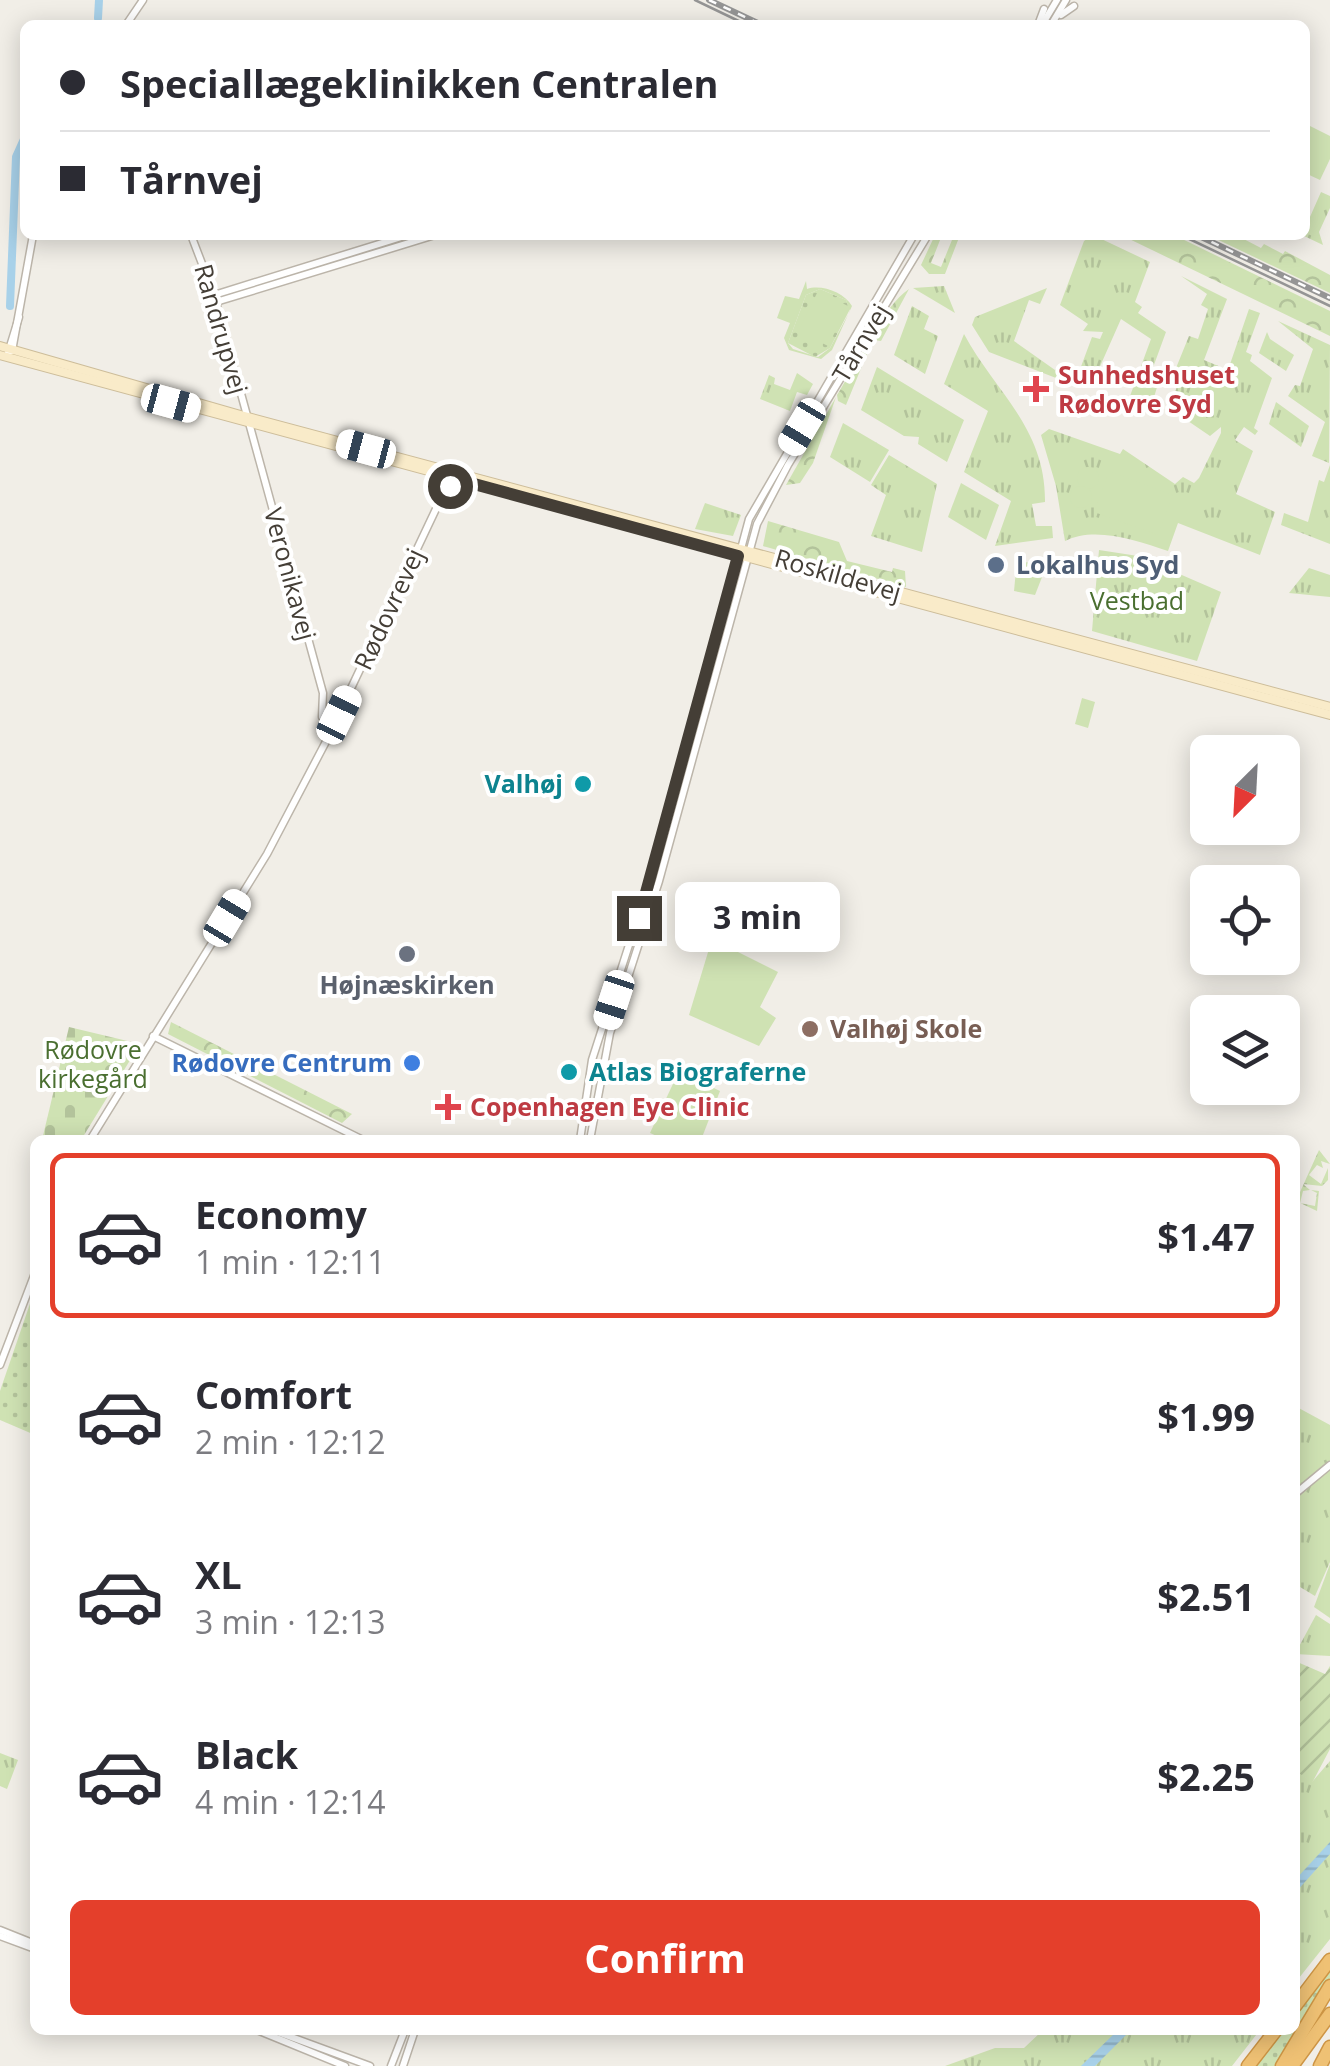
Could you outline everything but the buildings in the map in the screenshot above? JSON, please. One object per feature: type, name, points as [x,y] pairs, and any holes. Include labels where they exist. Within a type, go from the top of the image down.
[{"type":"highway","points":[[1300,1999],[1330,1960]]},
{"type":"highway","points":[[1300,2033],[1330,1986]]},
{"type":"highway","points":[[1292,2066],[1330,2014]]},
{"type":"highway","points":[[1248,2066],[1272,2035]]},
{"type":"highway","points":[[1282,2066],[1299,2035]]},
{"type":"highway","points":[[1320,2066],[1330,2047]]},
{"type":"main road","name":"Roskildevej","points":[[6,351],[247,420],[1330,711]]},
{"type":"street","points":[[1042,19],[1055,0]]},
{"type":"street","points":[[1057,20],[1074,6]]},
{"type":"street","points":[[6,351],[21,312],[32,240]]},
{"type":"street","name":"Randrupvej","points":[[194,240],[215,299],[247,420]]},
{"type":"street","points":[[215,299],[393,240]]},
{"type":"street","points":[[215,299],[418,240]]},
{"type":"street","name":"Tårnvej","points":[[901,268],[912,240]]},
{"type":"street","name":"Tårnvej","points":[[581,1135],[591,1063],[665,833],[757,502],[901,268],[924,240]]},
{"type":"street","name":"Veronikavej","points":[[247,420],[323,693],[322,717],[332,725]]},
{"type":"street","name":"Rødovrevej","points":[[93,1135],[276,837],[442,497],[449,474]]},
{"type":"street","name":"Tårnvej","points":[[591,1135],[610,1033],[659,881],[743,553]]},
{"type":"street","points":[[153,1036],[348,1135]]},
{"type":"street","points":[[0,1365],[30,1286]]},
{"type":"street","points":[[1300,1490],[1330,1465]]},
{"type":"street","points":[[0,1933],[30,1944]]},
{"type":"street","points":[[269,2035],[345,2066]]},
{"type":"street","points":[[286,2035],[370,2066]]},
{"type":"street","points":[[392,2066],[404,2035]]},
{"type":"street","points":[[403,2066],[413,2035]]},
{"type":"green space","points":[[1310,126],[1330,136],[1330,159],[1320,180],[1310,175]]},
{"type":"green space","points":[[1321,192],[1330,196],[1330,208],[1319,232],[1323,245],[1310,239],[1310,217]]},
{"type":"green space","points":[[933,240],[940,240],[931,263],[941,267],[952,240],[958,240],[945,274],[929,274],[921,265]]},
{"type":"green space","points":[[1104,240],[1150,262],[1135,302],[1142,307],[1138,313],[1166,332],[1151,373],[1160,377],[1152,404],[1130,396],[1151,339],[1121,319],[1094,380],[1067,370],[1079,372],[1092,337],[1100,339],[1103,332],[1083,331],[1088,324],[1060,305],[1084,241]]},
{"type":"green space","points":[[1131,240],[1184,240],[1330,311],[1330,336]]},
{"type":"green space","points":[[1219,240],[1246,240],[1261,248],[1264,244],[1283,254],[1285,251],[1330,275],[1330,293]]},
{"type":"green space","points":[[1181,276],[1227,299],[1204,360],[1228,370],[1249,309],[1260,313],[1246,352],[1252,355],[1250,361],[1272,378],[1254,428],[1258,431],[1255,435],[1244,427],[1235,440],[1253,451],[1236,494],[1275,512],[1260,555],[1178,523],[1168,551],[1102,535],[1065,541],[1056,486],[1041,435],[1049,429],[1120,454],[1123,449],[1175,484],[1183,477],[1194,483],[1199,478],[1221,433],[1221,427],[1210,436],[1169,408],[1181,376],[1174,373],[1189,336],[1198,339],[1208,309],[1201,305],[1207,294]]},
{"type":"green space","points":[[806,281],[807,289],[819,288],[832,290],[844,297],[852,306],[850,311],[846,300],[820,289],[806,295],[788,343],[793,349],[818,357],[830,348],[848,314],[832,350],[821,359],[789,350],[784,338],[790,323],[777,318],[785,296],[799,299]]},
{"type":"green space","points":[[944,286],[955,313],[913,288]]},
{"type":"green space","points":[[1047,288],[1040,304],[1029,300],[1014,341],[1055,370],[1062,363],[1056,378],[989,352],[972,325],[975,317]]},
{"type":"green space","points":[[820,289],[846,300],[850,309],[830,348],[815,357],[788,343],[806,295]]},
{"type":"green space","points":[[909,289],[881,341],[874,340],[869,349],[846,405],[838,401],[837,395],[880,323]]},
{"type":"green space","points":[[818,291],[848,306],[828,346],[798,331]]},
{"type":"green space","points":[[912,306],[929,316],[924,329],[938,336],[925,374],[894,355]]},
{"type":"green space","points":[[1278,321],[1330,345],[1329,463],[1312,456],[1325,422],[1288,396],[1295,385],[1300,386],[1313,349]]},
{"type":"green space","points":[[1267,332],[1270,339],[1294,355],[1286,371],[1259,353]]},
{"type":"green space","points":[[964,334],[1028,432],[1043,476],[1045,502],[1032,504],[1036,526],[1052,526],[1053,538],[995,546],[1011,501],[964,472],[988,411],[944,384]]},
{"type":"green space","points":[[877,367],[964,420],[947,462],[918,444],[919,437],[904,436],[861,410]]},
{"type":"green space","points":[[797,373],[813,384],[807,395],[797,392],[790,411],[760,399],[769,375],[775,378],[774,384],[790,390]]},
{"type":"green space","points":[[836,397],[813,463],[800,483],[786,485]]},
{"type":"green space","points":[[1276,402],[1309,426],[1301,447],[1269,424]]},
{"type":"green space","points":[[843,423],[889,450],[870,482],[830,457]]},
{"type":"green space","points":[[889,455],[937,484],[922,552],[871,536],[886,495],[871,485]]},
{"type":"green space","points":[[1330,465],[1330,544],[1281,525],[1284,513],[1308,522],[1319,480],[1324,482]]},
{"type":"green space","points":[[1088,467],[1096,470],[1096,486],[1088,489],[1080,486],[1077,478],[1080,470]]},
{"type":"green space","points":[[1109,471],[1173,495],[1158,535],[1094,512]]},
{"type":"green space","points":[[961,483],[999,505],[986,540],[948,517]]},
{"type":"green space","points":[[1081,486],[1089,489],[1089,505],[1081,508],[1073,505],[1070,497],[1073,489]]},
{"type":"green space","points":[[705,503],[741,515],[733,536],[695,529]]},
{"type":"green space","points":[[768,521],[839,542],[847,561],[892,572],[893,568],[905,571],[906,587],[763,546]]},
{"type":"green space","name":"Vestbad","points":[[1099,550],[1138,556],[1221,592],[1197,661],[1092,631]]},
{"type":"green space","points":[[1017,560],[1046,567],[1035,595],[1014,591]]},
{"type":"green space","points":[[1309,568],[1330,575],[1330,597],[1289,593]]},
{"type":"green space","points":[[1082,698],[1095,702],[1088,728],[1075,724]]},
{"type":"green space","points":[[712,939],[778,972],[760,1007],[776,1018],[759,1046],[689,1015]]},
{"type":"green space","points":[[171,1022],[352,1114],[342,1123],[168,1034]]},
{"type":"green space","name":"Rødovre kirkegård","points":[[69,1027],[140,1044],[84,1135],[43,1135]]},
{"type":"green space","points":[[679,1071],[720,1091],[703,1135],[650,1133]]},
{"type":"green space","points":[[1319,1150],[1330,1164],[1321,1161],[1323,1168],[1317,1165],[1309,1175],[1321,1184],[1328,1168],[1328,1180],[1322,1186],[1304,1184]]},
{"type":"green space","points":[[1311,1190],[1319,1191],[1317,1211],[1300,1203],[1315,1206],[1317,1193]]},
{"type":"green space","points":[[30,1304],[30,1433],[0,1420],[0,1391]]},
{"type":"green space","points":[[1300,1409],[1330,1425],[1330,1562],[1315,1596],[1300,1587]]},
{"type":"green space","points":[[1330,1564],[1330,1618],[1314,1607]]},
{"type":"green space","points":[[1316,1615],[1330,1624],[1330,1656],[1300,1654],[1300,1645]]},
{"type":"green space","points":[[1300,1663],[1325,1674],[1330,1666],[1330,1749],[1312,1783],[1300,1774]]},
{"type":"green space","points":[[0,1753],[18,1760],[7,1789],[0,1786]]},
{"type":"green space","points":[[1330,1761],[1330,1939],[1300,1977],[1300,1774],[1312,1782]]},
{"type":"green space","points":[[1330,1968],[1330,1978],[1300,2027],[1300,2008]]},
{"type":"green space","points":[[1038,2035],[1256,2035],[1232,2066],[945,2066],[995,2048],[1024,2048]]},
{"type":"green space","points":[[1280,2035],[1295,2035],[1276,2066],[1255,2066]]},
{"type":"water","points":[[1330,1842],[1330,1854],[1300,1887],[1300,1875]]},
{"type":"water","points":[[1113,2035],[1126,2035],[1095,2066],[1081,2066]]},
{"type":"waterway","points":[[98,18],[99,0]]},
{"type":"waterway","points":[[10,306],[16,157],[20,148]]},
{"type":"tram line","points":[[695,0],[737,20]]},
{"type":"tram line","points":[[1191,240],[1330,306]]},
{"type":"railway","points":[[709,0],[751,20]]},
{"type":"railway","points":[[1208,240],[1330,298]]},
{"type":"place","name":"Sunhedshuset Rødovre Syd","points":[[1036,389]]},
{"type":"place","name":"Lokalhus Syd","points":[[996,565]]},
{"type":"place","name":"Valhøj","points":[[583,784]]},
{"type":"place","name":"Højnæskirken","points":[[407,954]]},
{"type":"place","name":"Valhøj Skole","points":[[810,1029]]},
{"type":"place","name":"Rødovre Centrum","points":[[412,1063]]},
{"type":"place","name":"Atlas Biograferne","points":[[569,1072]]},
{"type":"place","name":"Copenhagen Eye Clinic","points":[[448,1107]]},
{"type":"route","points":[[450,486],[452,478],[738,556],[639,918]]}]
